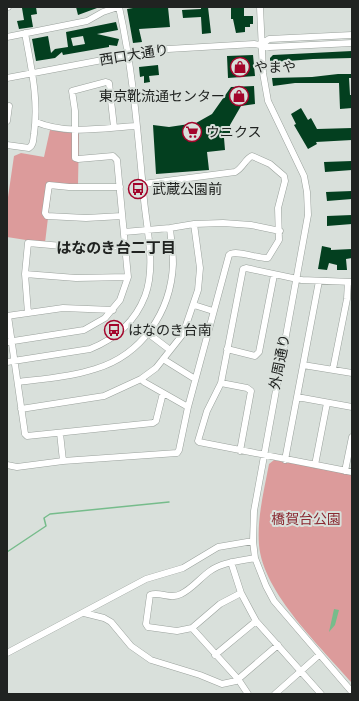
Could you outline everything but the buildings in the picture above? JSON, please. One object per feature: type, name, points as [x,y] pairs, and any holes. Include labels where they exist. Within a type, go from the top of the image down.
[{"type":"street","points":[[7,37],[87,20],[102,9],[118,7],[128,55],[150,268],[149,284],[145,296],[129,324],[114,337],[90,349],[7,362]]},
{"type":"street","name":"外周通り","points":[[260,7],[263,73],[268,101],[304,176],[307,192],[308,215],[254,511],[253,540],[255,558],[266,586],[274,601],[352,692]]},
{"type":"street","points":[[7,145],[32,146],[36,122],[36,93],[25,34]]},
{"type":"street","name":"西口大通り","points":[[262,44],[268,39],[352,35]]},
{"type":"street","name":"西口大通り","points":[[7,78],[128,55],[196,46],[262,44],[270,47],[352,43]]},
{"type":"street","points":[[9,341],[84,330],[105,318],[120,300],[128,277],[120,187],[115,158],[113,156],[75,158],[75,111],[72,91],[106,82],[110,86],[114,127]]},
{"type":"street","points":[[7,121],[8,106]]},
{"type":"street","points":[[36,122],[50,128],[66,130],[136,126]]},
{"type":"street","points":[[7,465],[17,467],[63,461],[177,452],[195,378],[229,255],[234,252],[268,258],[279,240],[280,231],[278,208],[285,181],[284,176],[270,164],[252,156],[248,158],[242,168],[235,172],[142,184]]},
{"type":"street","points":[[120,187],[69,188],[49,185],[45,212],[47,216],[64,218],[122,216]]},
{"type":"street","points":[[124,232],[170,228],[194,224],[223,223],[251,225],[280,231]]},
{"type":"street","points":[[21,409],[104,396],[140,378],[163,359],[183,334],[194,305],[200,280],[194,224]]},
{"type":"street","points":[[18,382],[77,373],[102,367],[127,354],[149,334],[164,307],[170,288],[173,263],[170,228]]},
{"type":"street","points":[[28,314],[25,274],[28,243],[90,248],[126,246]]},
{"type":"street","points":[[334,369],[350,282],[296,279],[246,268],[243,269],[221,383],[218,392],[207,411],[198,440],[199,442],[240,451],[349,471],[352,438]]},
{"type":"street","points":[[25,274],[76,278],[128,277]]},
{"type":"street","points":[[227,349],[255,356],[260,352],[274,275]]},
{"type":"street","points":[[285,460],[320,281]]},
{"type":"street","points":[[194,305],[213,311]]},
{"type":"street","points":[[113,310],[63,308],[8,316],[9,341],[18,382],[26,435],[60,433],[153,423],[156,421],[163,393]]},
{"type":"street","points":[[149,334],[170,350]]},
{"type":"street","points":[[163,359],[195,378]]},
{"type":"street","points":[[303,365],[352,373]]},
{"type":"street","points":[[140,378],[188,407]]},
{"type":"street","points":[[221,383],[247,388],[251,391],[240,451]]},
{"type":"street","points":[[297,397],[352,407]]},
{"type":"street","points":[[315,465],[327,403]]},
{"type":"street","points":[[60,433],[63,461]]},
{"type":"street","points":[[7,653],[146,579],[183,568],[218,546],[253,540]]},
{"type":"street","points":[[241,593],[220,604],[192,628],[177,631],[148,627],[145,622],[150,595],[154,594],[172,597],[180,595],[210,571],[231,562],[255,558]]},
{"type":"street","points":[[231,562],[241,593],[256,621],[321,694]]},
{"type":"street","points":[[84,613],[104,618],[111,622],[131,646],[151,660],[200,675],[222,684],[231,683],[238,679],[278,646]]},
{"type":"street","points":[[215,655],[256,621]]},
{"type":"street","points":[[192,628],[238,679],[248,694]]},
{"type":"street","points":[[275,694],[320,655]]},
{"type":"green space","points":[[50,130],[79,134],[78,184],[52,184],[45,243],[7,237],[7,204],[14,156],[21,153],[44,157]]},
{"type":"green space","name":"橋賀台公園","points":[[274,460],[352,474],[352,683],[310,637],[282,601],[271,582],[263,563],[259,545],[260,514],[269,464]]},
{"type":"shaded area","points":[[334,609],[339,610],[335,625],[329,632]]},
{"type":"waterway","points":[[7,552],[46,526],[44,518],[50,514],[169,502]]},
{"type":"place","name":"やまや","points":[[240,67]]},
{"type":"place","name":"東京靴流通センター","points":[[239,96]]},
{"type":"place","name":"ウニクス","points":[[192,132]]},
{"type":"place","name":"武蔵公園前","points":[[138,189]]},
{"type":"place","name":"はなのき台南","points":[[114,330]]},
{"type":"district","name":"はなのき台二丁目","points":[[116,248]]}]
